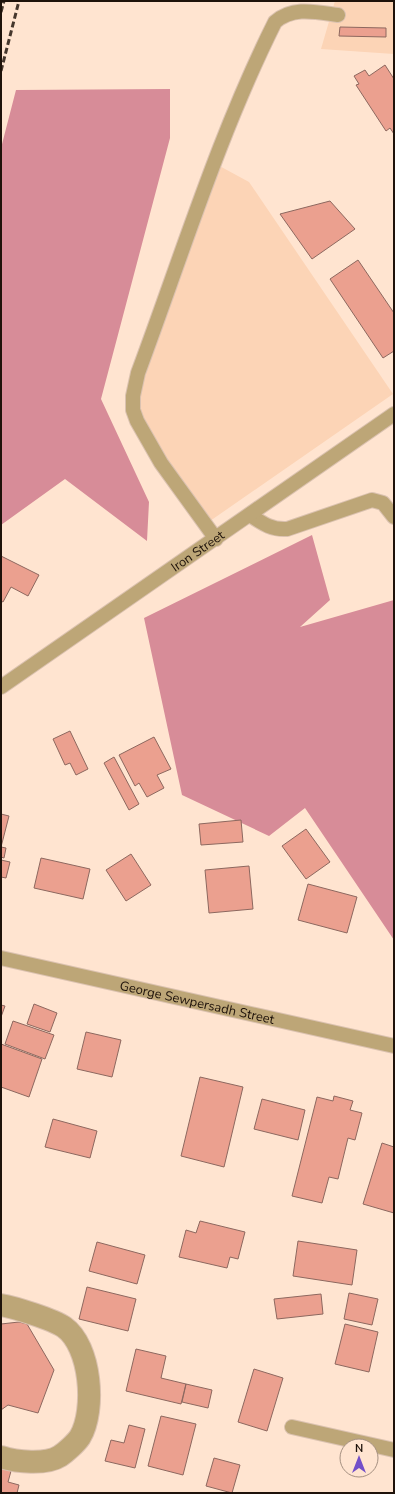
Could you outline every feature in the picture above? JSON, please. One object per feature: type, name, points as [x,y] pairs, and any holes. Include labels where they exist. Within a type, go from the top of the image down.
[{"type":"street","points":[[1,1305],[14,1307],[63,1326],[78,1341],[87,1365],[89,1388],[86,1417],[80,1437],[60,1456],[39,1462],[12,1460],[1,1457]]},
{"type":"lane","points":[[216,538],[161,463],[137,421],[134,410],[134,396],[138,373],[191,221],[230,121],[275,22],[284,14],[295,12],[338,15]]},
{"type":"lane","name":"Iron Street","points":[[1,687],[394,414]]},
{"type":"lane","points":[[250,515],[273,529],[287,529],[372,500],[383,503],[394,517]]},
{"type":"lane","name":"George Sewpersadh Street","points":[[1,958],[394,1046]]},
{"type":"lane","points":[[292,1427],[394,1450]]},
{"type":"shaded area","points":[[335,1],[394,1],[394,54],[321,49]]},
{"type":"shaded area","points":[[170,89],[170,138],[101,399],[149,502],[147,541],[65,479],[1,525],[1,148],[16,90]]},
{"type":"shaded area","points":[[214,163],[249,182],[393,394],[210,521],[133,410],[172,297]]},
{"type":"shaded area","points":[[312,535],[330,600],[300,627],[394,600],[394,940],[305,808],[269,836],[182,795],[144,618]]},
{"type":"building","points":[[340,27],[386,28],[386,37],[339,36]]},
{"type":"building","points":[[385,65],[394,79],[394,134],[390,128],[386,131],[356,85],[359,84],[354,76],[365,70],[369,76]]},
{"type":"building","points":[[330,201],[355,229],[312,259],[280,214]]},
{"type":"building","points":[[358,260],[394,313],[394,351],[383,358],[330,279]]},
{"type":"building","points":[[1,556],[39,575],[28,596],[11,587],[3,602],[1,601]]},
{"type":"building","points":[[70,731],[88,769],[76,775],[70,763],[65,765],[53,739]]},
{"type":"building","points":[[154,737],[171,769],[157,775],[164,788],[147,797],[139,783],[135,786],[119,755]]},
{"type":"building","points":[[114,757],[139,804],[129,810],[104,763]]},
{"type":"building","points":[[1,814],[9,816],[1,847]]},
{"type":"building","points":[[241,820],[243,842],[201,845],[199,824]]},
{"type":"building","points":[[306,829],[330,862],[306,879],[282,846]]},
{"type":"building","points":[[1,847],[6,848],[4,858],[1,857]]},
{"type":"building","points":[[131,854],[151,885],[126,901],[106,870]]},
{"type":"building","points":[[41,858],[90,869],[83,899],[34,888]]},
{"type":"building","points":[[1,860],[10,862],[6,878],[1,877]]},
{"type":"building","points":[[249,866],[253,909],[209,913],[205,870]]},
{"type":"building","points":[[308,884],[357,897],[347,933],[298,920]]},
{"type":"building","points":[[34,1004],[57,1013],[50,1032],[27,1024]]},
{"type":"building","points":[[1,1005],[5,1006],[1,1017]]},
{"type":"building","points":[[13,1021],[54,1035],[45,1059],[5,1044]]},
{"type":"building","points":[[86,1032],[121,1040],[112,1077],[77,1069]]},
{"type":"building","points":[[1,1044],[42,1059],[29,1097],[1,1087]]},
{"type":"building","points":[[200,1077],[243,1087],[224,1167],[181,1156]]},
{"type":"building","points":[[334,1096],[353,1101],[350,1110],[362,1113],[355,1140],[348,1138],[338,1179],[329,1177],[322,1203],[292,1196],[317,1097],[333,1101]]},
{"type":"building","points":[[262,1099],[305,1110],[298,1140],[254,1129]]},
{"type":"building","points":[[53,1119],[97,1131],[90,1158],[45,1147]]},
{"type":"building","points":[[382,1143],[394,1147],[394,1213],[363,1204]]},
{"type":"building","points":[[200,1221],[245,1232],[238,1259],[230,1257],[227,1268],[179,1257],[186,1230],[196,1233]]},
{"type":"building","points":[[298,1241],[357,1250],[352,1285],[293,1276]]},
{"type":"building","points":[[97,1242],[145,1255],[137,1284],[89,1271]]},
{"type":"building","points":[[87,1287],[136,1299],[128,1331],[79,1319]]},
{"type":"building","points":[[349,1293],[378,1299],[372,1325],[344,1319]]},
{"type":"building","points":[[321,1294],[323,1314],[277,1319],[274,1299]]},
{"type":"building","points":[[19,1322],[27,1324],[54,1370],[38,1413],[8,1405],[1,1410],[1,1324]]},
{"type":"building","points":[[345,1324],[378,1332],[369,1372],[335,1364]]},
{"type":"building","points":[[136,1349],[166,1356],[161,1378],[186,1384],[181,1404],[126,1391]]},
{"type":"building","points":[[254,1369],[283,1378],[267,1431],[238,1422]]},
{"type":"building","points":[[186,1384],[212,1390],[208,1408],[182,1402]]},
{"type":"building","points":[[161,1416],[196,1424],[183,1475],[148,1466]]},
{"type":"building","points":[[129,1425],[145,1429],[135,1468],[105,1461],[111,1440],[124,1443]]},
{"type":"building","points":[[214,1458],[240,1465],[232,1493],[206,1486]]},
{"type":"building","points":[[1,1468],[11,1471],[8,1482],[19,1485],[17,1493],[1,1493]]},
{"type":"railway","points":[[1,12],[4,1]]},
{"type":"railway","points":[[1,71],[19,1]]}]
